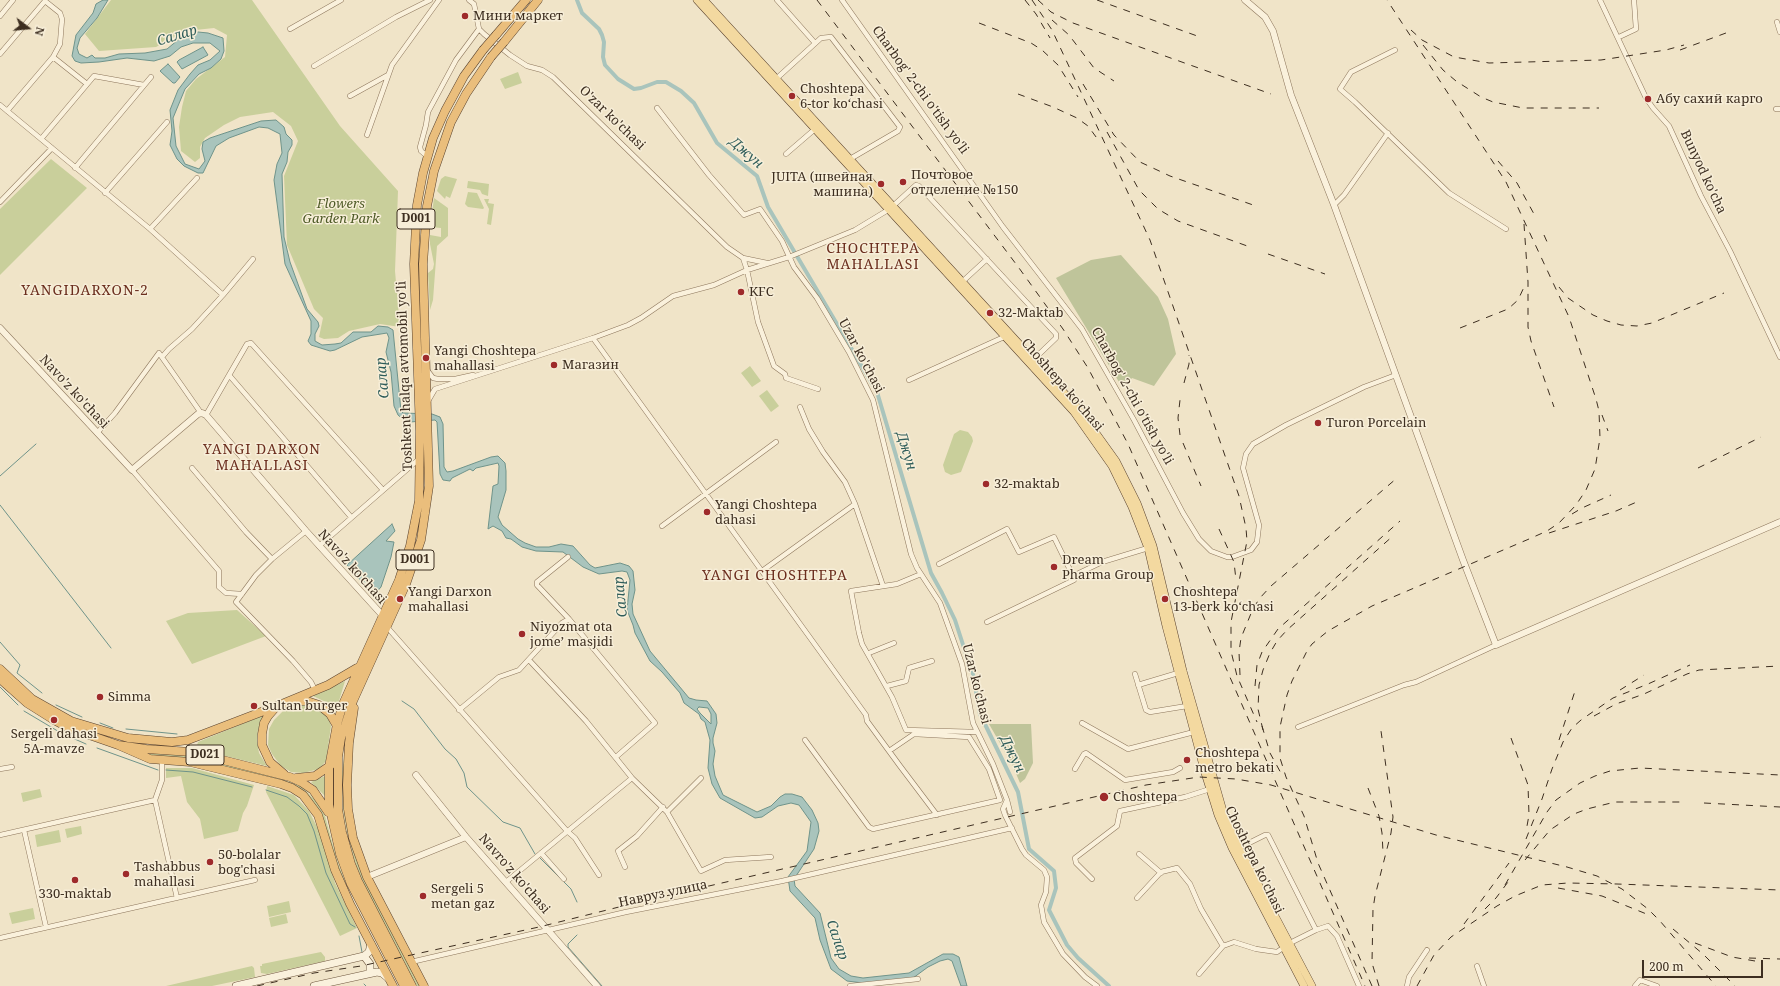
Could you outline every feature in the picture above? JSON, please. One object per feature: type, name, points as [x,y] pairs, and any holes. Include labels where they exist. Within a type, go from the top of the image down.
[{"type":"highway","name":"Toshkent halqa avtomobil yo'li","points":[[338,757],[341,738],[353,701],[387,628],[416,558],[428,502],[429,486],[424,431],[414,264],[417,205],[427,156],[451,99],[472,65],[526,0]]},
{"type":"highway","name":"Toshkent halqa avtomobil yo'li","points":[[423,404],[426,370],[423,264],[427,206],[438,157],[458,108],[478,74],[538,0]]},
{"type":"highway","points":[[414,264],[423,264]]},
{"type":"highway","name":"Toshkent halqa avtomobil yo'li","points":[[329,767],[337,724],[346,696],[399,580],[408,555],[419,501],[420,459],[424,431]]},
{"type":"highway","points":[[420,486],[429,486]]},
{"type":"highway","name":"D021","points":[[0,669],[32,699],[71,721],[113,735],[137,740],[172,742],[188,740],[282,704],[328,685],[358,667]]},
{"type":"highway","points":[[362,679],[355,706],[349,743],[348,797],[353,838],[367,877],[424,986]]},
{"type":"highway","name":"D021","points":[[0,680],[27,703],[54,720],[82,733],[118,745],[188,752],[290,777],[310,778],[321,773],[338,757]]},
{"type":"highway","name":"D021","points":[[331,820],[326,807],[316,793],[271,764],[265,755],[262,745],[262,731],[266,718],[273,709],[282,704],[301,700],[313,703],[327,710],[337,724],[341,738]]},
{"type":"highway","points":[[188,740],[192,742],[193,746],[188,752]]},
{"type":"highway","points":[[118,745],[146,758],[195,763],[281,784],[301,794],[311,804],[318,815],[335,870],[350,904],[391,983]]},
{"type":"highway","name":"D001","points":[[338,757],[338,809],[347,850],[358,881],[412,986]]},
{"type":"highway","name":"D001","points":[[329,767],[331,820],[340,854],[351,884],[404,986]]},
{"type":"highway","points":[[350,904],[351,884]]},
{"type":"main road","name":"Choshtepa ko'chasi","points":[[696,0],[745,50],[776,78],[850,159],[891,208]]},
{"type":"main road","name":"Choshtepa ko'chasi","points":[[704,0],[745,50],[815,130],[891,208],[1004,337],[1093,433],[1116,461],[1145,524],[1153,546],[1182,664],[1219,800],[1239,848],[1287,946],[1304,986]]},
{"type":"main road","name":"Choshtepa ko'chasi","points":[[931,252],[962,282],[1078,408],[1123,486],[1148,548],[1178,673],[1194,732],[1210,789],[1232,848],[1287,946],[1312,986]]},
{"type":"main road","points":[[236,986],[364,956],[370,951],[371,944]]},
{"type":"main road","points":[[364,956],[370,964],[370,974]]},
{"type":"main road","points":[[314,986],[381,972],[391,983]]},
{"type":"street","points":[[0,16],[13,0]]},
{"type":"street","points":[[290,30],[341,0]]},
{"type":"street","points":[[314,66],[396,17],[430,0]]},
{"type":"street","points":[[367,135],[388,75],[397,56],[439,0]]},
{"type":"street","points":[[427,156],[421,151],[420,147],[428,112],[456,60],[479,29],[474,4],[470,0]]},
{"type":"street","points":[[777,0],[815,43]]},
{"type":"street","name":"Charbog' 2-chi o'tish yo'li","points":[[842,0],[1003,227],[1082,329],[1134,420],[1183,514],[1199,539],[1211,551],[1227,557],[1232,557],[1251,550],[1257,542],[1259,525],[1243,468],[1246,454],[1253,444],[1286,425],[1364,387],[1396,375]]},
{"type":"street","points":[[1245,0],[1260,12],[1270,24],[1291,95],[1334,204],[1448,519],[1496,645]]},
{"type":"street","name":"Bunyod ko'cha","points":[[1600,0],[1646,98],[1669,126],[1701,196],[1730,251],[1780,358]]},
{"type":"street","points":[[1618,37],[1636,29],[1634,0]]},
{"type":"street","points":[[0,54],[45,1],[60,13],[62,19],[60,44],[53,57],[7,111]]},
{"type":"street","points":[[1777,22],[1780,32]]},
{"type":"street","name":"O'zar ko'chasi","points":[[479,29],[527,66],[542,70],[553,77],[727,247],[742,258]]},
{"type":"street","points":[[776,78],[821,38],[831,37],[900,127],[898,131],[850,159]]},
{"type":"street","points":[[1395,50],[1351,72],[1340,89],[1388,133],[1449,193],[1506,229]]},
{"type":"street","points":[[53,57],[87,84]]},
{"type":"street","points":[[350,96],[388,75]]},
{"type":"street","points":[[41,139],[94,76],[144,85]]},
{"type":"street","points":[[75,168],[151,77]]},
{"type":"street","points":[[0,105],[150,229],[223,295]]},
{"type":"street","name":"Uzar ko'chasi","points":[[657,108],[709,175],[744,215],[760,209],[782,241],[794,267],[817,298],[845,345],[873,400],[911,554],[916,568],[940,602],[962,664],[967,696],[976,732],[993,764],[1010,812]]},
{"type":"street","points":[[105,193],[167,122]]},
{"type":"street","points":[[786,154],[815,130]]},
{"type":"street","points":[[1334,204],[1344,195],[1388,133]]},
{"type":"street","points":[[0,202],[52,148]]},
{"type":"street","points":[[150,229],[197,178]]},
{"type":"street","points":[[423,404],[435,389],[594,338],[635,322],[673,296],[714,285],[747,270],[790,257],[855,230],[891,208],[914,187],[918,186],[1057,335],[1056,338],[1033,360]]},
{"type":"street","points":[[742,258],[767,263]]},
{"type":"street","points":[[742,258],[747,270],[758,322],[767,351],[774,366],[785,374],[786,378],[818,389]]},
{"type":"street","points":[[162,357],[192,329],[253,259]]},
{"type":"street","points":[[962,282],[987,259]]},
{"type":"street","name":"Navo'z ko'chasi","points":[[0,328],[132,470],[219,571],[219,587],[226,592],[242,594]]},
{"type":"street","points":[[909,380],[1004,337]]},
{"type":"street","points":[[594,338],[866,714],[868,721],[889,751],[937,815]]},
{"type":"street","points":[[204,414],[249,343],[252,344],[382,490]]},
{"type":"street","points":[[97,433],[115,413],[160,353],[204,414]]},
{"type":"street","points":[[426,370],[433,378],[455,379],[494,369]]},
{"type":"street","points":[[229,375],[351,517]]},
{"type":"street","points":[[800,407],[809,429],[823,452],[845,482],[855,504],[883,586]]},
{"type":"street","points":[[132,470],[198,414],[204,414]]},
{"type":"street","name":"Navo'z ko'chasi","points":[[204,414],[319,546],[383,616]]},
{"type":"street","points":[[662,526],[776,442]]},
{"type":"street","points":[[319,546],[382,490],[420,459]]},
{"type":"street","points":[[192,468],[246,532],[272,559]]},
{"type":"street","points":[[762,571],[855,504]]},
{"type":"street","points":[[1298,727],[1404,685],[1416,682],[1496,645],[1780,522]]},
{"type":"street","points":[[939,564],[1007,529],[1020,552],[1054,537],[1074,580],[987,622]]},
{"type":"street","name":"Navo'z ko'chasi","points":[[306,531],[272,559],[256,575],[236,602],[293,661],[311,682],[315,690]]},
{"type":"street","points":[[1073,576],[1115,558],[1148,548]]},
{"type":"street","points":[[568,557],[537,582],[537,585],[569,619],[655,722],[616,757]]},
{"type":"street","points":[[921,574],[897,584],[851,591],[862,644],[869,653],[887,686],[906,730],[976,732]]},
{"type":"street","points":[[459,710],[499,677],[519,670],[562,623],[569,619]]},
{"type":"street","points":[[387,628],[567,831],[575,838],[599,875]]},
{"type":"street","points":[[869,653],[894,643]]},
{"type":"street","points":[[529,660],[586,721],[632,778],[663,807],[701,871],[725,860],[771,857]]},
{"type":"street","points":[[887,686],[906,681],[909,668],[932,661]]},
{"type":"street","points":[[1138,685],[1178,673]]},
{"type":"street","points":[[1135,674],[1146,710],[1150,712],[1187,706]]},
{"type":"street","points":[[1082,723],[1128,748],[1194,732]]},
{"type":"street","points":[[889,751],[914,734],[969,737],[989,769],[1000,800]]},
{"type":"street","points":[[805,740],[869,827],[873,829],[1000,800],[1007,800],[1003,809],[1005,815],[1026,855],[1046,873],[1047,886],[1041,905],[1042,916],[1049,932],[1062,954],[1073,966],[1097,986]]},
{"type":"street","points":[[1075,769],[1086,753],[1125,780],[1173,772],[1180,768]]},
{"type":"street","points":[[162,760],[162,780],[155,800],[178,898]]},
{"type":"street","points":[[0,769],[12,767]]},
{"type":"street","name":"Navro'z ko'chasi","points":[[416,775],[466,837],[597,986]]},
{"type":"street","points":[[506,882],[632,778]]},
{"type":"street","points":[[667,812],[701,778]]},
{"type":"street","points":[[1092,879],[1076,863],[1075,858],[1117,826],[1120,811],[1185,797],[1210,789]]},
{"type":"street","points":[[0,835],[155,800]]},
{"type":"street","points":[[625,866],[618,851],[637,836],[663,807]]},
{"type":"street","name":"Навруз улица","points":[[411,962],[626,912],[782,881],[1012,828]]},
{"type":"street","points":[[24,830],[46,927]]},
{"type":"street","points":[[1239,848],[1264,835],[1268,836],[1316,930]]},
{"type":"street","points":[[367,877],[466,837]]},
{"type":"street","points":[[541,853],[564,879]]},
{"type":"street","points":[[1139,854],[1161,873]]},
{"type":"street","points":[[1137,898],[1161,873],[1176,868],[1190,884],[1201,909],[1223,946]]},
{"type":"street","points":[[0,938],[255,880]]},
{"type":"street","points":[[1199,974],[1223,946],[1234,942],[1256,949],[1278,952],[1316,930],[1328,926],[1337,936],[1359,986]]},
{"type":"street","points":[[1407,986],[1409,977],[1427,950]]},
{"type":"street","points":[[1477,966],[1484,986]]},
{"type":"street","points":[[850,986],[918,979]]},
{"type":"street","points":[[1635,986],[1640,980],[1657,986]]},
{"type":"green space","name":"Flowers Garden Park","points":[[111,0],[252,0],[340,126],[398,191],[395,271],[400,327],[380,324],[349,331],[338,338],[324,339],[319,337],[323,318],[314,309],[287,245],[284,176],[298,141],[291,126],[273,112],[240,117],[224,125],[205,138],[200,147],[200,158],[195,162],[181,151],[179,127],[186,91],[196,79],[225,57],[227,35],[214,28],[186,31],[156,47],[99,51],[85,34]]},
{"type":"green space","points":[[518,72],[522,83],[505,89],[500,79]]},
{"type":"green space","points":[[51,159],[87,188],[0,275],[0,209]]},
{"type":"green space","points":[[445,176],[457,179],[450,198],[446,196],[445,199],[437,191],[441,179]]},
{"type":"green space","points":[[468,181],[489,184],[488,196],[482,194],[480,190],[467,188]]},
{"type":"green space","points":[[468,192],[477,193],[484,208],[483,209],[468,207],[465,204]]},
{"type":"green space","points":[[434,198],[448,208],[448,236],[437,246],[433,300],[430,310],[428,273],[433,269],[434,264],[430,244],[430,235],[441,237],[441,228],[430,227]]},
{"type":"green space","points":[[484,199],[489,199],[488,203],[494,204],[491,225],[487,224],[489,209]]},
{"type":"green space","points":[[1121,255],[1158,297],[1168,319],[1176,354],[1154,386],[1132,378],[1126,386],[1122,387],[1056,278],[1091,260]]},
{"type":"green space","points":[[750,366],[761,381],[752,387],[741,373]]},
{"type":"green space","points":[[767,390],[779,406],[771,412],[759,396]]},
{"type":"green space","points":[[960,430],[968,432],[973,441],[961,472],[951,475],[945,472],[943,465],[954,434]]},
{"type":"green space","points":[[237,610],[266,636],[192,664],[166,621],[188,613]]},
{"type":"green space","points":[[345,681],[336,711],[328,703],[313,696]]},
{"type":"green space","points":[[298,705],[309,706],[320,710],[328,717],[331,726],[326,761],[319,769],[303,773],[291,772],[281,766],[272,754],[268,745],[269,729],[274,720],[286,708]]},
{"type":"green space","points":[[264,715],[258,730],[257,740],[259,753],[267,766],[196,749],[198,742]]},
{"type":"green space","points":[[989,724],[1031,724],[1033,763],[1025,779],[1020,783],[1012,764]]},
{"type":"green space","points":[[345,751],[349,831],[421,986],[417,986],[365,886],[356,865],[347,832],[343,809],[342,774]]},
{"type":"green space","points":[[140,753],[192,756],[280,778],[302,787],[315,800],[325,816],[337,860],[348,889],[304,792]]},
{"type":"green space","points":[[166,768],[192,768],[254,785],[238,831],[204,839],[200,819],[187,802],[181,776],[166,778]]},
{"type":"green space","points":[[325,776],[325,796],[311,782]]},
{"type":"green space","points":[[267,786],[294,795],[309,811],[319,831],[335,883],[357,928],[340,936],[266,792]]},
{"type":"green space","points":[[40,789],[42,797],[23,802],[21,793]]},
{"type":"green space","points":[[81,826],[82,834],[67,838],[65,829]]},
{"type":"green space","points":[[59,830],[61,842],[37,847],[35,835]]},
{"type":"green space","points":[[289,901],[291,912],[269,917],[267,906]]},
{"type":"green space","points":[[33,908],[35,919],[12,924],[9,913]]},
{"type":"green space","points":[[286,914],[288,923],[271,927],[269,918]]},
{"type":"green space","points":[[321,952],[325,957],[325,961],[267,974],[261,973],[260,966],[262,966],[262,964]]},
{"type":"green space","points":[[252,966],[254,968],[255,977],[212,986],[166,986]]},
{"type":"water","name":"Салар","points":[[103,0],[108,0],[97,18],[80,38],[77,48],[79,54],[87,58],[92,55],[95,58],[105,58],[119,54],[145,53],[167,49],[184,35],[198,32],[208,33],[223,38],[224,51],[221,59],[211,68],[199,74],[185,89],[173,118],[176,146],[185,164],[199,169],[205,161],[202,149],[203,142],[210,138],[261,121],[276,120],[284,127],[286,134],[292,140],[292,145],[288,152],[287,162],[282,174],[284,237],[290,262],[307,309],[318,322],[319,326],[315,334],[315,341],[322,345],[341,343],[353,332],[371,332],[378,326],[388,327],[393,330],[401,411],[403,413],[432,414],[440,417],[443,424],[444,467],[447,472],[498,456],[505,463],[506,490],[498,517],[502,525],[518,539],[536,547],[549,547],[561,544],[573,546],[590,565],[595,568],[620,563],[629,566],[633,571],[635,590],[632,604],[633,614],[650,651],[689,698],[707,701],[716,714],[717,723],[713,738],[715,751],[713,764],[715,776],[723,795],[757,812],[771,806],[785,794],[792,794],[802,797],[812,810],[818,823],[819,831],[814,849],[794,879],[795,886],[820,913],[831,958],[839,969],[851,976],[863,978],[909,973],[943,954],[953,954],[959,957],[967,986],[961,986],[952,961],[948,959],[928,967],[913,978],[863,983],[847,981],[831,969],[820,940],[815,918],[790,891],[788,877],[807,851],[811,822],[799,805],[791,803],[778,806],[762,817],[755,818],[720,798],[712,784],[708,768],[710,740],[705,722],[701,719],[699,714],[684,703],[680,693],[662,672],[650,661],[635,633],[627,610],[630,580],[627,572],[622,571],[599,574],[583,567],[563,552],[536,551],[522,547],[511,539],[506,538],[502,531],[493,526],[488,529],[493,486],[498,484],[498,463],[476,468],[473,471],[470,469],[452,478],[450,481],[443,480],[440,474],[437,422],[435,420],[405,421],[398,415],[394,406],[391,372],[386,352],[389,338],[387,333],[362,337],[330,351],[311,345],[308,341],[311,334],[311,321],[285,264],[274,180],[277,164],[282,153],[280,134],[268,128],[259,127],[229,138],[216,146],[203,173],[198,173],[184,166],[177,159],[170,145],[172,131],[170,110],[178,90],[190,74],[198,65],[210,60],[220,51],[210,43],[193,43],[181,47],[170,56],[154,61],[127,58],[99,62],[81,63],[75,61],[72,56],[76,35],[93,13],[96,4]],"holes":[[[699,707],[708,708],[711,714],[711,724],[697,709]]]},
{"type":"water","points":[[203,47],[208,55],[182,69],[177,62]]},
{"type":"water","points":[[168,64],[180,77],[175,83],[173,83],[160,71]]},
{"type":"water","points":[[392,524],[395,531],[386,541],[394,542],[391,557],[381,587],[374,595],[347,565]]},
{"type":"waterway","name":"Джун","points":[[577,0],[582,13],[599,29],[604,42],[603,57],[605,65],[618,79],[634,89],[657,82],[666,82],[681,91],[694,103],[717,143],[757,176],[768,207],[877,392],[931,573],[955,620],[966,654],[971,663],[980,714],[1018,792],[1029,849],[1054,871],[1056,888],[1049,910],[1067,945],[1078,958],[1109,986]]},
{"type":"waterway","points":[[0,476],[36,444]]},
{"type":"waterway","points":[[0,505],[111,648]]},
{"type":"waterway","points":[[0,642],[20,665],[17,673],[42,693]]},
{"type":"waterway","points":[[0,687],[18,705]]},
{"type":"waterway","points":[[402,701],[414,709],[445,749],[456,759],[464,773],[467,787],[503,822],[520,828],[535,854]]},
{"type":"waterway","points":[[56,705],[82,717]]},
{"type":"waterway","points":[[24,711],[61,733],[86,744]]},
{"type":"waterway","points":[[100,723],[113,728]]},
{"type":"waterway","points":[[126,729],[177,734]]},
{"type":"waterway","points":[[97,748],[158,770]]},
{"type":"waterway","points":[[166,770],[193,772],[252,787]]},
{"type":"waterway","points":[[266,790],[287,797],[307,814],[314,831],[326,873],[350,924],[355,927]]},
{"type":"waterway","points":[[540,858],[571,889],[577,902]]},
{"type":"waterway","points":[[577,935],[568,944],[568,947],[602,986]]},
{"type":"waterway","points":[[359,936],[362,952]]},
{"type":"railway","points":[[817,0],[1019,268],[1063,329],[1088,368],[1128,444],[1365,986]]},
{"type":"railway","points":[[1025,0],[1036,14],[1050,38]]},
{"type":"railway","points":[[1032,0],[1052,30],[1150,240],[1239,496],[1246,528],[1247,541],[1231,622],[1231,651],[1237,676],[1257,722]]},
{"type":"railway","points":[[1038,0],[1051,12],[1073,23],[1271,94]]},
{"type":"railway","points":[[1097,0],[1200,37]]},
{"type":"railway","points":[[1372,986],[1318,863],[1304,816],[1286,777],[1280,758],[1280,727],[1287,695],[1292,681],[1312,644],[1328,631],[1372,606],[1529,539],[1547,531],[1559,523],[1576,505],[1586,490],[1595,469],[1600,438],[1599,411],[1596,399],[1569,317],[1506,182],[1387,0]]},
{"type":"railway","points":[[1052,20],[1069,35],[1094,68],[1114,81]]},
{"type":"railway","points":[[979,23],[1031,43],[1042,50],[1058,65],[1078,97]]},
{"type":"railway","points":[[1411,30],[1422,40],[1454,57],[1489,63],[1601,60],[1666,50],[1684,45]]},
{"type":"railway","points":[[1680,50],[1726,33]]},
{"type":"railway","points":[[1423,45],[1443,70],[1456,81],[1481,97],[1493,102],[1523,108],[1599,108]]},
{"type":"railway","points":[[1083,84],[1114,135],[1140,162],[1170,176],[1256,206]]},
{"type":"railway","points":[[1018,94],[1077,118],[1088,126],[1099,141]]},
{"type":"railway","points":[[1107,132],[1139,190],[1158,209],[1178,221],[1250,247]]},
{"type":"railway","points":[[1498,161],[1517,183],[1534,214]]},
{"type":"railway","points":[[1524,224],[1528,282],[1528,327],[1531,341],[1554,407]]},
{"type":"railway","points":[[1544,235],[1548,244]]},
{"type":"railway","points":[[1268,254],[1325,274]]},
{"type":"railway","points":[[1460,328],[1508,309],[1518,300],[1525,285]]},
{"type":"railway","points":[[1559,287],[1568,298],[1593,315],[1621,325],[1637,326],[1652,323],[1724,293]]},
{"type":"railway","points":[[1184,383],[1189,364],[1189,355]]},
{"type":"railway","points":[[1180,400],[1178,418],[1180,435]]},
{"type":"railway","points":[[1602,415],[1608,431]]},
{"type":"railway","points":[[1698,468],[1761,437]]},
{"type":"railway","points":[[1183,443],[1201,486]]},
{"type":"railway","points":[[1240,675],[1239,652],[1241,638],[1252,611],[1259,599],[1271,586],[1397,478]]},
{"type":"railway","points":[[1572,514],[1611,495]]},
{"type":"railway","points":[[1549,533],[1616,511],[1639,501]]},
{"type":"railway","points":[[1255,686],[1257,665],[1262,652],[1278,629],[1400,521]]},
{"type":"railway","points":[[1219,529],[1234,562],[1236,580]]},
{"type":"railway","points":[[1263,730],[1258,709],[1259,685],[1263,670],[1277,641],[1287,630],[1394,535]]},
{"type":"railway","points":[[1526,839],[1563,742],[1572,728],[1613,698],[1690,665]]},
{"type":"railway","points":[[1594,716],[1616,704],[1644,694],[1699,670],[1780,666]]},
{"type":"railway","points":[[1620,690],[1644,675]]},
{"type":"railway","points":[[1559,740],[1575,691]]},
{"type":"railway","points":[[1262,726],[1270,753],[1282,775]]},
{"type":"railway","points":[[1379,986],[1372,963],[1373,909],[1391,833],[1393,817],[1381,731]]},
{"type":"railway","points":[[1511,738],[1528,785],[1529,815],[1527,826]]},
{"type":"railway","points":[[1505,885],[1547,812],[1556,800],[1580,783],[1595,776],[1610,771],[1640,768],[1780,775]]},
{"type":"railway","points":[[257,986],[314,973],[361,966],[539,927],[631,904],[1146,785],[1199,777],[1236,779],[1271,785],[1436,835],[1567,867],[1597,876],[1622,889],[1648,909],[1716,986]]},
{"type":"railway","points":[[1368,788],[1379,816],[1383,852]]},
{"type":"railway","points":[[1525,860],[1550,830],[1574,814],[1587,809],[1615,802],[1682,802]]},
{"type":"railway","points":[[1704,803],[1780,807]]},
{"type":"railway","points":[[1464,924],[1509,863]]},
{"type":"railway","points":[[1485,909],[1496,898],[1508,882]]},
{"type":"railway","points":[[1417,986],[1434,955],[1451,937],[1497,906],[1515,896],[1542,885],[1568,883],[1617,884],[1780,890]]},
{"type":"railway","points":[[1558,888],[1602,896],[1649,915]]},
{"type":"railway","points":[[1673,929],[1703,954],[1735,986]]},
{"type":"railway","points":[[1695,943],[1732,957],[1755,961]]},
{"type":"railway","points":[[1749,958],[1780,959]]},
{"type":"place","name":"Мини маркет","points":[[465,16]]},
{"type":"place","name":"Choshtepa 6-tor koʻchasi","points":[[792,96]]},
{"type":"place","name":"Абу сахий карго","points":[[1648,99]]},
{"type":"place","name":"Почтовое отделение №150","points":[[903,182]]},
{"type":"place","name":"JUITA (швейная машина)","points":[[881,184]]},
{"type":"place","name":"KFC","points":[[741,292]]},
{"type":"place","name":"32-Maktab","points":[[990,313]]},
{"type":"place","name":"Yangi Choshtepa mahallasi","points":[[426,358]]},
{"type":"place","name":"Магазин","points":[[554,365]]},
{"type":"place","name":"Turon Porcelain","points":[[1318,423]]},
{"type":"place","name":"32-maktab","points":[[986,484]]},
{"type":"place","name":"Yangi Choshtepa dahasi","points":[[707,512]]},
{"type":"place","name":"Dream Pharma Group","points":[[1054,567]]},
{"type":"place","name":"Yangi Darxon mahallasi","points":[[400,599]]},
{"type":"place","name":"Choshtepa 13-berk koʻchasi","points":[[1165,599]]},
{"type":"place","name":"Niyozmat ota jome’ masjidi","points":[[522,634]]},
{"type":"place","name":"Simma","points":[[100,697]]},
{"type":"place","name":"Sultan burger","points":[[254,706]]},
{"type":"place","name":"Sergeli dahasi 5A-mavze","points":[[54,720]]},
{"type":"place","name":"Choshtepa metro bekati","points":[[1187,760]]},
{"type":"place","name":"Choshtepa","points":[[1104,797]]},
{"type":"place","name":"50-bolalar bog'chasi","points":[[210,862]]},
{"type":"place","name":"Tashabbus mahallasi","points":[[126,874]]},
{"type":"place","name":"330-maktab","points":[[75,880]]},
{"type":"place","name":"Sergeli 5 metan gaz","points":[[423,896]]},
{"type":"district","name":"CHOCHTEPA MAHALLASI","points":[[873,258]]},
{"type":"district","name":"YANGIDARXON-2","points":[[85,291]]},
{"type":"district","name":"YANGI DARXON MAHALLASI","points":[[262,458]]},
{"type":"district","name":"YANGI CHOSHTEPA","points":[[775,576]]}]
